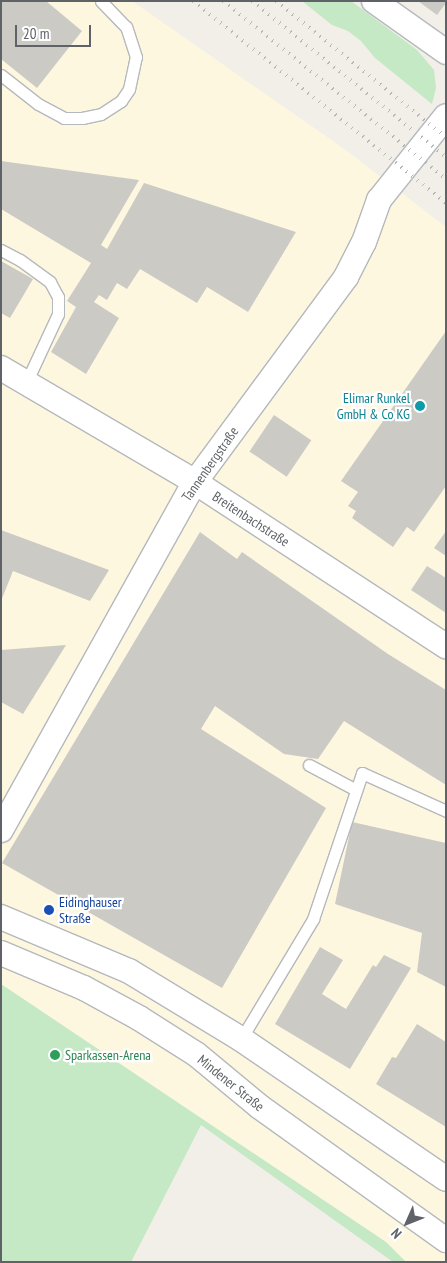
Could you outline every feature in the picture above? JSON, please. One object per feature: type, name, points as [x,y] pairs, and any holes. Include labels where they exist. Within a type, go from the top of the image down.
[{"type":"street","points":[[374,1],[446,52]]},
{"type":"street","name":"Tannenbergstraße","points":[[1,830],[195,482],[346,277],[364,242],[379,200],[446,116]]},
{"type":"street","name":"Breitenbachstraße","points":[[1,368],[195,482],[446,646]]},
{"type":"street","points":[[1,917],[129,971],[241,1039],[446,1179]]},
{"type":"street","name":"Mindener Straße","points":[[1,953],[84,988],[188,1048],[260,1107],[446,1240]]},
{"type":"lane","points":[[1,75],[38,104],[64,118],[82,118],[101,114],[121,101],[129,89],[136,57],[126,27],[101,1]]},
{"type":"lane","points":[[1,250],[20,260],[50,282],[58,297],[58,314],[26,383]]},
{"type":"lane","points":[[309,765],[356,790]]},
{"type":"lane","points":[[241,1039],[312,919],[362,772],[446,811]]},
{"type":"shaded area","points":[[1,1],[132,1],[347,151],[446,227],[446,1262],[406,1262],[386,1242],[1,984]]},
{"type":"green space","points":[[302,1],[351,1],[417,50],[434,70],[436,88],[432,104],[375,58],[361,41],[348,31],[332,25]]},
{"type":"green space","name":"Sparkassen-Arena","points":[[1,984],[386,1242],[406,1262],[393,1262],[201,1125],[131,1262],[1,1262]]},
{"type":"building","points":[[1,1],[46,1],[82,31],[37,88],[1,59]]},
{"type":"building","points":[[418,1],[446,1],[446,3],[437,15]]},
{"type":"building","points":[[1,161],[139,180],[101,245],[107,249],[144,183],[296,232],[248,312],[207,287],[197,303],[140,269],[127,289],[117,283],[107,300],[99,295],[94,302],[119,318],[86,374],[51,352],[76,307],[67,301],[91,263],[1,209]]},
{"type":"building","points":[[1,261],[33,279],[10,318],[1,313]]},
{"type":"building","name":"Elimar Runkel GmbH & Co KG","points":[[446,331],[446,486],[414,532],[407,527],[393,547],[352,518],[356,511],[348,506],[358,492],[341,481]]},
{"type":"building","points":[[274,415],[311,440],[287,477],[249,451]]},
{"type":"building","points":[[1,530],[109,570],[90,601],[13,571],[1,601]]},
{"type":"building","points":[[446,531],[446,556],[434,548]]},
{"type":"building","points":[[200,532],[237,559],[242,552],[388,654],[446,690],[446,785],[344,721],[318,759],[284,754],[215,706],[201,729],[326,808],[222,988],[2,863]]},
{"type":"building","points":[[427,566],[446,578],[446,613],[411,590]]},
{"type":"building","points":[[66,645],[23,714],[1,702],[1,650]]},
{"type":"building","points":[[352,822],[446,843],[446,987],[417,972],[422,933],[335,904]]},
{"type":"building","points":[[320,947],[343,960],[322,994],[346,1009],[373,965],[376,967],[384,955],[411,968],[350,1069],[275,1024]]},
{"type":"building","points":[[417,1024],[446,1042],[446,1127],[376,1084],[392,1057],[396,1058]]},
{"type":"railway","points":[[193,1],[446,203]]},
{"type":"railway","points":[[223,1],[446,179]]},
{"type":"railway","points":[[252,1],[446,157]]},
{"type":"railway","points":[[276,1],[446,137]]},
{"type":"place","name":"Elimar Runkel GmbH & Co KG","points":[[420,406]]},
{"type":"place","name":"Eidinghauser Straße","points":[[49,910]]},
{"type":"place","name":"Sparkassen-Arena","points":[[55,1055]]}]
